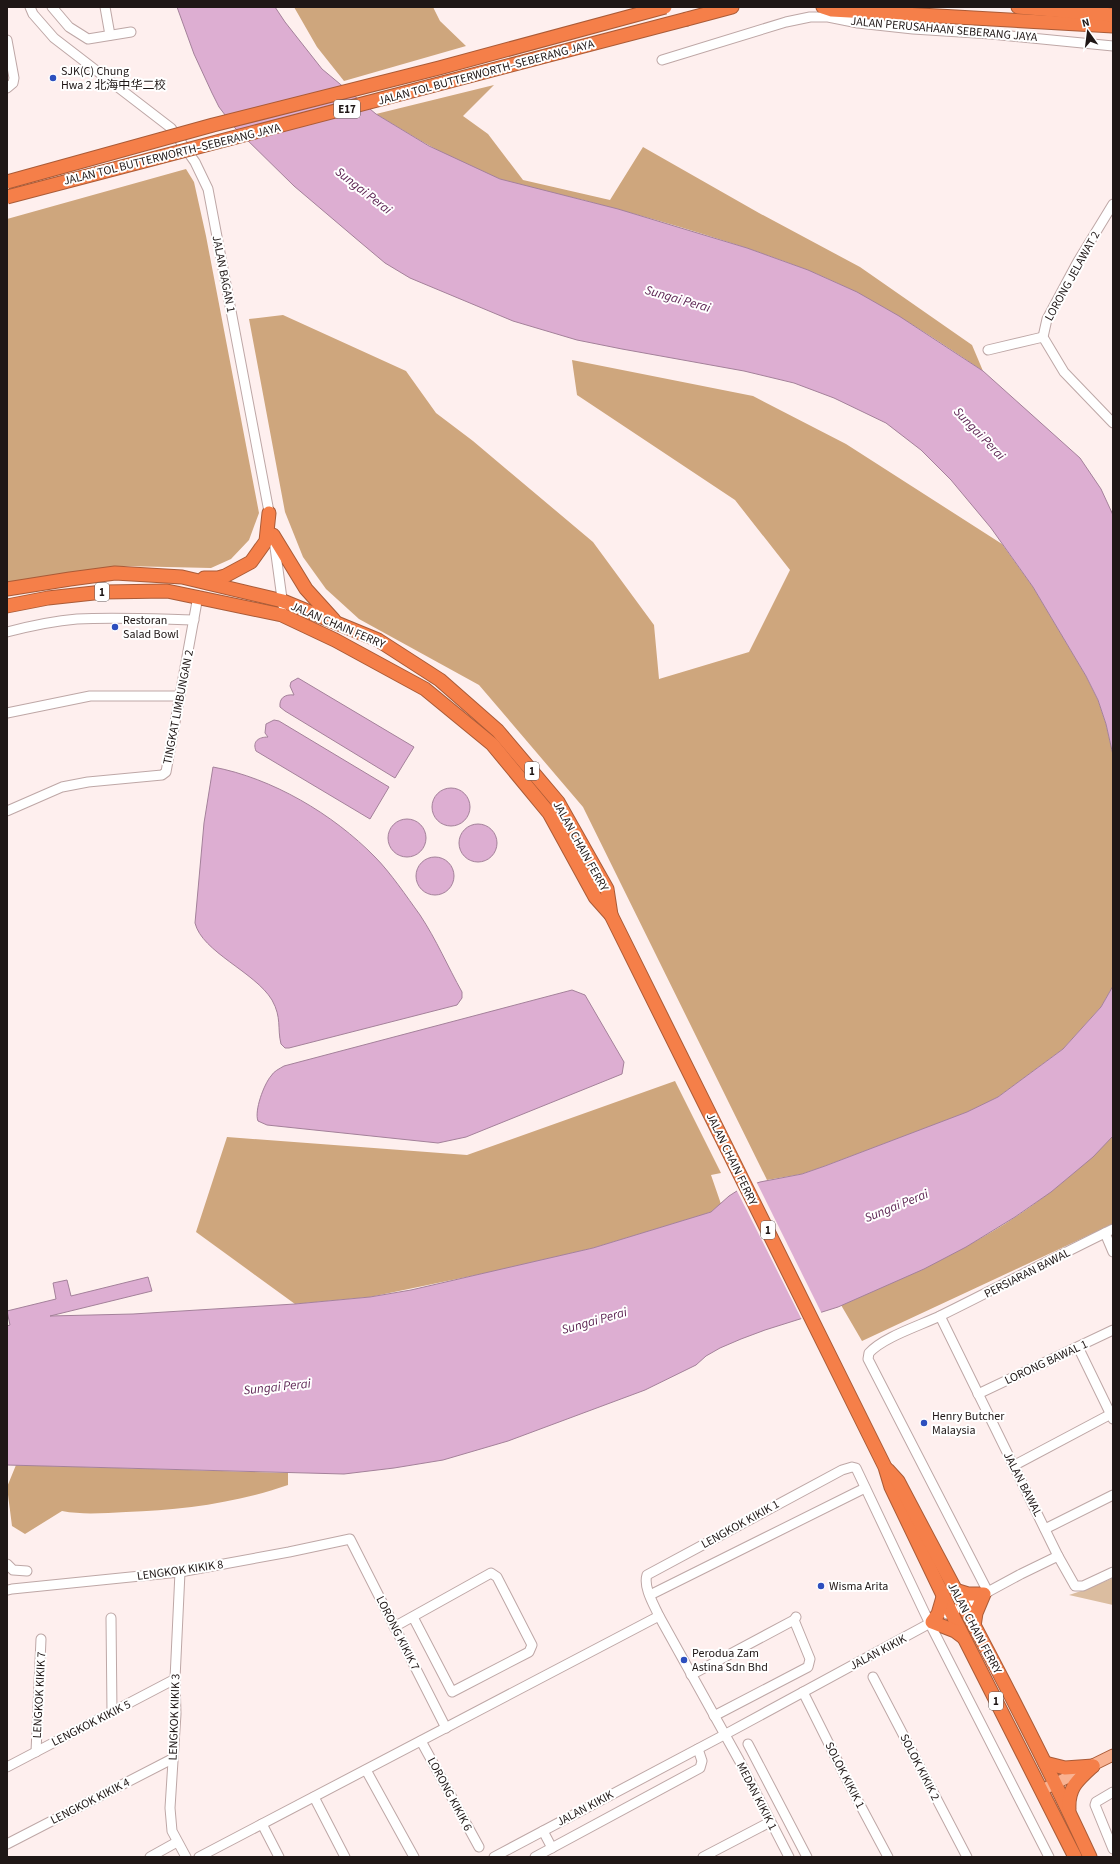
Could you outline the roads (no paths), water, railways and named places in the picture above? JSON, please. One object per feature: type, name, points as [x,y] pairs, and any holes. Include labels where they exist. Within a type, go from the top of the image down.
[{"type":"highway","name":"JALAN TOL BUTTERWORTH–SEBERANG JAYA","points":[[7,182],[213,125],[439,68],[665,7]]},
{"type":"highway","name":"JALAN TOL BUTTERWORTH–SEBERANG JAYA","points":[[7,197],[732,7]]},
{"type":"highway","points":[[823,7],[832,10],[1113,26]]},
{"type":"highway","points":[[1018,7],[1113,15]]},
{"type":"highway","points":[[182,577],[218,578],[232,573],[251,562],[266,541],[269,513]]},
{"type":"highway","points":[[273,536],[306,589],[335,621]]},
{"type":"highway","name":"JALAN CHAIN FERRY","points":[[7,589],[62,580],[115,574],[182,577],[283,601],[335,621],[378,640],[440,680],[498,731],[558,802],[607,890],[611,915]]},
{"type":"highway","name":"JALAN CHAIN FERRY","points":[[7,606],[48,598],[103,592],[157,591],[198,596],[282,614],[335,640],[425,689],[492,744],[549,813],[595,897],[611,915],[885,1467],[891,1487],[943,1597],[1075,1857]]},
{"type":"highway","name":"JALAN CHAIN FERRY","points":[[885,1467],[898,1480],[1045,1763],[1090,1857]]},
{"type":"highway","points":[[955,1590],[968,1594],[986,1593],[976,1613],[974,1626]]},
{"type":"highway","points":[[943,1597],[940,1610],[931,1623],[955,1631],[964,1637]]},
{"type":"highway","points":[[1045,1763],[1065,1768],[1093,1766]]},
{"type":"highway","points":[[1069,1811],[1070,1793],[1073,1786],[1093,1766]]},
{"type":"main road","points":[[1042,1790],[1113,1755]]},
{"type":"street","name":"JALAN BAGAN 1","points":[[30,7],[54,38],[171,128],[189,152],[205,182],[269,513],[283,601],[282,614]]},
{"type":"street","points":[[52,7],[69,27],[88,39],[131,32]]},
{"type":"street","points":[[105,7],[110,35]]},
{"type":"street","name":"JALAN PERUSAHAAN SEBERANG JAYA","points":[[662,60],[786,22],[810,17],[828,17],[858,23],[913,29],[991,34],[1113,46]]},
{"type":"street","points":[[7,40],[14,78],[13,83],[7,88]]},
{"type":"street","name":"LORONG JELAWAT 2","points":[[1113,204],[1047,319],[1043,337],[1064,372],[1113,423]]},
{"type":"street","points":[[988,350],[1043,337]]},
{"type":"street","name":"TINGKAT LIMBUNGAN 2","points":[[7,811],[62,787],[88,782],[162,775],[166,772],[198,596]]},
{"type":"street","points":[[7,632],[34,625],[76,619],[151,618],[194,620]]},
{"type":"street","points":[[7,713],[90,696],[179,696]]},
{"type":"street","points":[[1109,1231],[1113,1252]]},
{"type":"street","name":"PERSIARAN BAWAL","points":[[940,1316],[1109,1231]]},
{"type":"street","points":[[940,1316],[872,1349],[869,1353],[868,1359],[986,1593]]},
{"type":"street","name":"JALAN BAWAL","points":[[940,1316],[1058,1556],[1076,1586],[1083,1586],[1113,1572]]},
{"type":"street","name":"LORONG BAWAL 1","points":[[978,1394],[1113,1330]]},
{"type":"street","points":[[1013,1466],[1112,1417],[1078,1347]]},
{"type":"street","name":"LENGKOK KIKIK 1","points":[[650,1595],[865,1488],[856,1468],[852,1467],[842,1470],[647,1575],[646,1582],[650,1595],[659,1616],[724,1735]]},
{"type":"street","points":[[865,1488],[1049,1857]]},
{"type":"street","points":[[1045,1529],[1113,1495]]},
{"type":"street","name":"LENGKOK KIKIK 8","points":[[8,1590],[180,1572],[350,1539]]},
{"type":"street","name":"LORONG KIKIK 7","points":[[350,1539],[446,1728]]},
{"type":"street","name":"JALAN KIKIK","points":[[494,1857],[698,1749],[1021,1574],[1058,1556]]},
{"type":"street","points":[[7,1564],[13,1570],[27,1571]]},
{"type":"street","name":"LENGKOK KIKIK 3","points":[[180,1572],[175,1679],[176,1714],[170,1808],[172,1831],[186,1857]]},
{"type":"street","points":[[394,1627],[491,1573],[497,1577],[532,1646],[529,1652],[452,1692],[413,1617]]},
{"type":"street","points":[[200,1857],[210,1854],[262,1824],[659,1616]]},
{"type":"street","points":[[111,1618],[112,1712]]},
{"type":"street","points":[[691,1675],[795,1619],[810,1660],[808,1666],[714,1716]]},
{"type":"street","name":"LENGKOK KIKIK 7","points":[[36,1752],[41,1639]]},
{"type":"street","name":"SOLOK KIKIK 2","points":[[873,1677],[968,1857]]},
{"type":"street","name":"LENGKOK KIKIK 5","points":[[7,1767],[175,1679]]},
{"type":"street","name":"SOLOK KIKIK 1","points":[[803,1692],[849,1784],[888,1857]]},
{"type":"street","name":"MEDAN KIKIK 1","points":[[724,1735],[739,1760],[789,1857]]},
{"type":"street","name":"LORONG KIKIK 6","points":[[421,1740],[479,1847]]},
{"type":"street","name":"MEDAN KIKIK 1","points":[[748,1744],[807,1857]]},
{"type":"street","name":"JALAN KIKIK","points":[[535,1857],[700,1768],[702,1761],[698,1749]]},
{"type":"street","points":[[739,1760],[753,1754]]},
{"type":"street","name":"LENGKOK KIKIK 4","points":[[7,1844],[172,1758]]},
{"type":"street","points":[[366,1770],[414,1857]]},
{"type":"street","points":[[1113,1792],[1096,1802],[1095,1805],[1113,1849]]},
{"type":"street","points":[[314,1797],[345,1857]]},
{"type":"street","points":[[703,1857],[770,1822]]},
{"type":"street","points":[[262,1824],[280,1857]]},
{"type":"street","points":[[543,1831],[552,1848]]},
{"type":"street","points":[[150,1857],[177,1842]]},
{"type":"water","name":"Sungai Perai","points":[[177,7],[275,7],[322,69],[376,114],[429,146],[500,179],[618,209],[747,248],[808,270],[857,292],[899,316],[983,371],[1080,458],[1101,489],[1113,515],[1113,755],[1106,724],[1098,700],[1086,676],[1033,587],[991,528],[951,480],[921,450],[886,423],[834,398],[794,383],[744,371],[577,340],[513,321],[410,278],[385,263],[294,186],[235,128],[219,107],[212,93],[194,54]]},
{"type":"water","points":[[298,678],[414,747],[395,778],[280,707],[280,701],[283,697],[294,695],[290,686],[291,682]]},
{"type":"water","points":[[274,720],[279,721],[389,787],[370,819],[256,751],[255,745],[257,740],[268,737],[265,733],[266,724]]},
{"type":"water","points":[[213,767],[235,772],[257,780],[300,800],[340,826],[375,857],[387,870],[420,915],[431,934],[462,992],[462,998],[457,1005],[285,1048],[281,1044],[277,1012],[272,1000],[254,980],[218,953],[208,943],[200,933],[195,923],[204,823]]},
{"type":"water","points":[[447,788],[455,788],[465,793],[469,800],[469,814],[465,821],[455,826],[447,826],[437,821],[435,818],[432,811],[432,803],[437,793],[440,791]]},
{"type":"water","points":[[407,819],[417,822],[423,828],[426,838],[423,848],[417,854],[407,857],[397,854],[391,848],[388,838],[391,828],[397,822]]},
{"type":"water","points":[[474,824],[482,824],[492,829],[496,836],[496,850],[492,857],[482,862],[474,862],[464,857],[462,854],[459,847],[459,839],[464,829],[467,827]]},
{"type":"water","points":[[431,857],[439,857],[446,860],[451,865],[454,876],[451,887],[446,892],[439,895],[431,895],[424,892],[419,887],[416,880],[416,872],[419,865],[424,860]]},
{"type":"water","name":"Sungai Perai","points":[[1113,986],[1113,1136],[1093,1157],[1051,1192],[1015,1217],[966,1247],[924,1269],[838,1307],[765,1330],[720,1348],[706,1356],[696,1365],[645,1390],[508,1441],[443,1460],[344,1474],[7,1465],[7,1326],[10,1325],[7,1311],[56,1299],[53,1283],[67,1280],[71,1296],[148,1277],[152,1291],[50,1316],[133,1314],[295,1304],[370,1297],[411,1290],[593,1248],[711,1212],[729,1196],[740,1189],[760,1182],[802,1174],[825,1166],[967,1112],[998,1097],[1063,1049],[1101,1007]]},
{"type":"water","points":[[572,990],[585,995],[624,1062],[622,1074],[466,1137],[438,1143],[267,1125],[258,1121],[257,1111],[265,1085],[277,1070],[284,1066]]},
{"type":"place","name":"SJK(C) Chung Hwa 2 北海中华二校","points":[[53,78]]},
{"type":"place","name":"Restoran Salad Bowl","points":[[115,627]]},
{"type":"place","name":"Henry Butcher Malaysia","points":[[924,1423]]},
{"type":"place","name":"Wisma Arita","points":[[821,1586]]},
{"type":"place","name":"Perodua Zam Astina Sdn Bhd","points":[[684,1660]]}]
